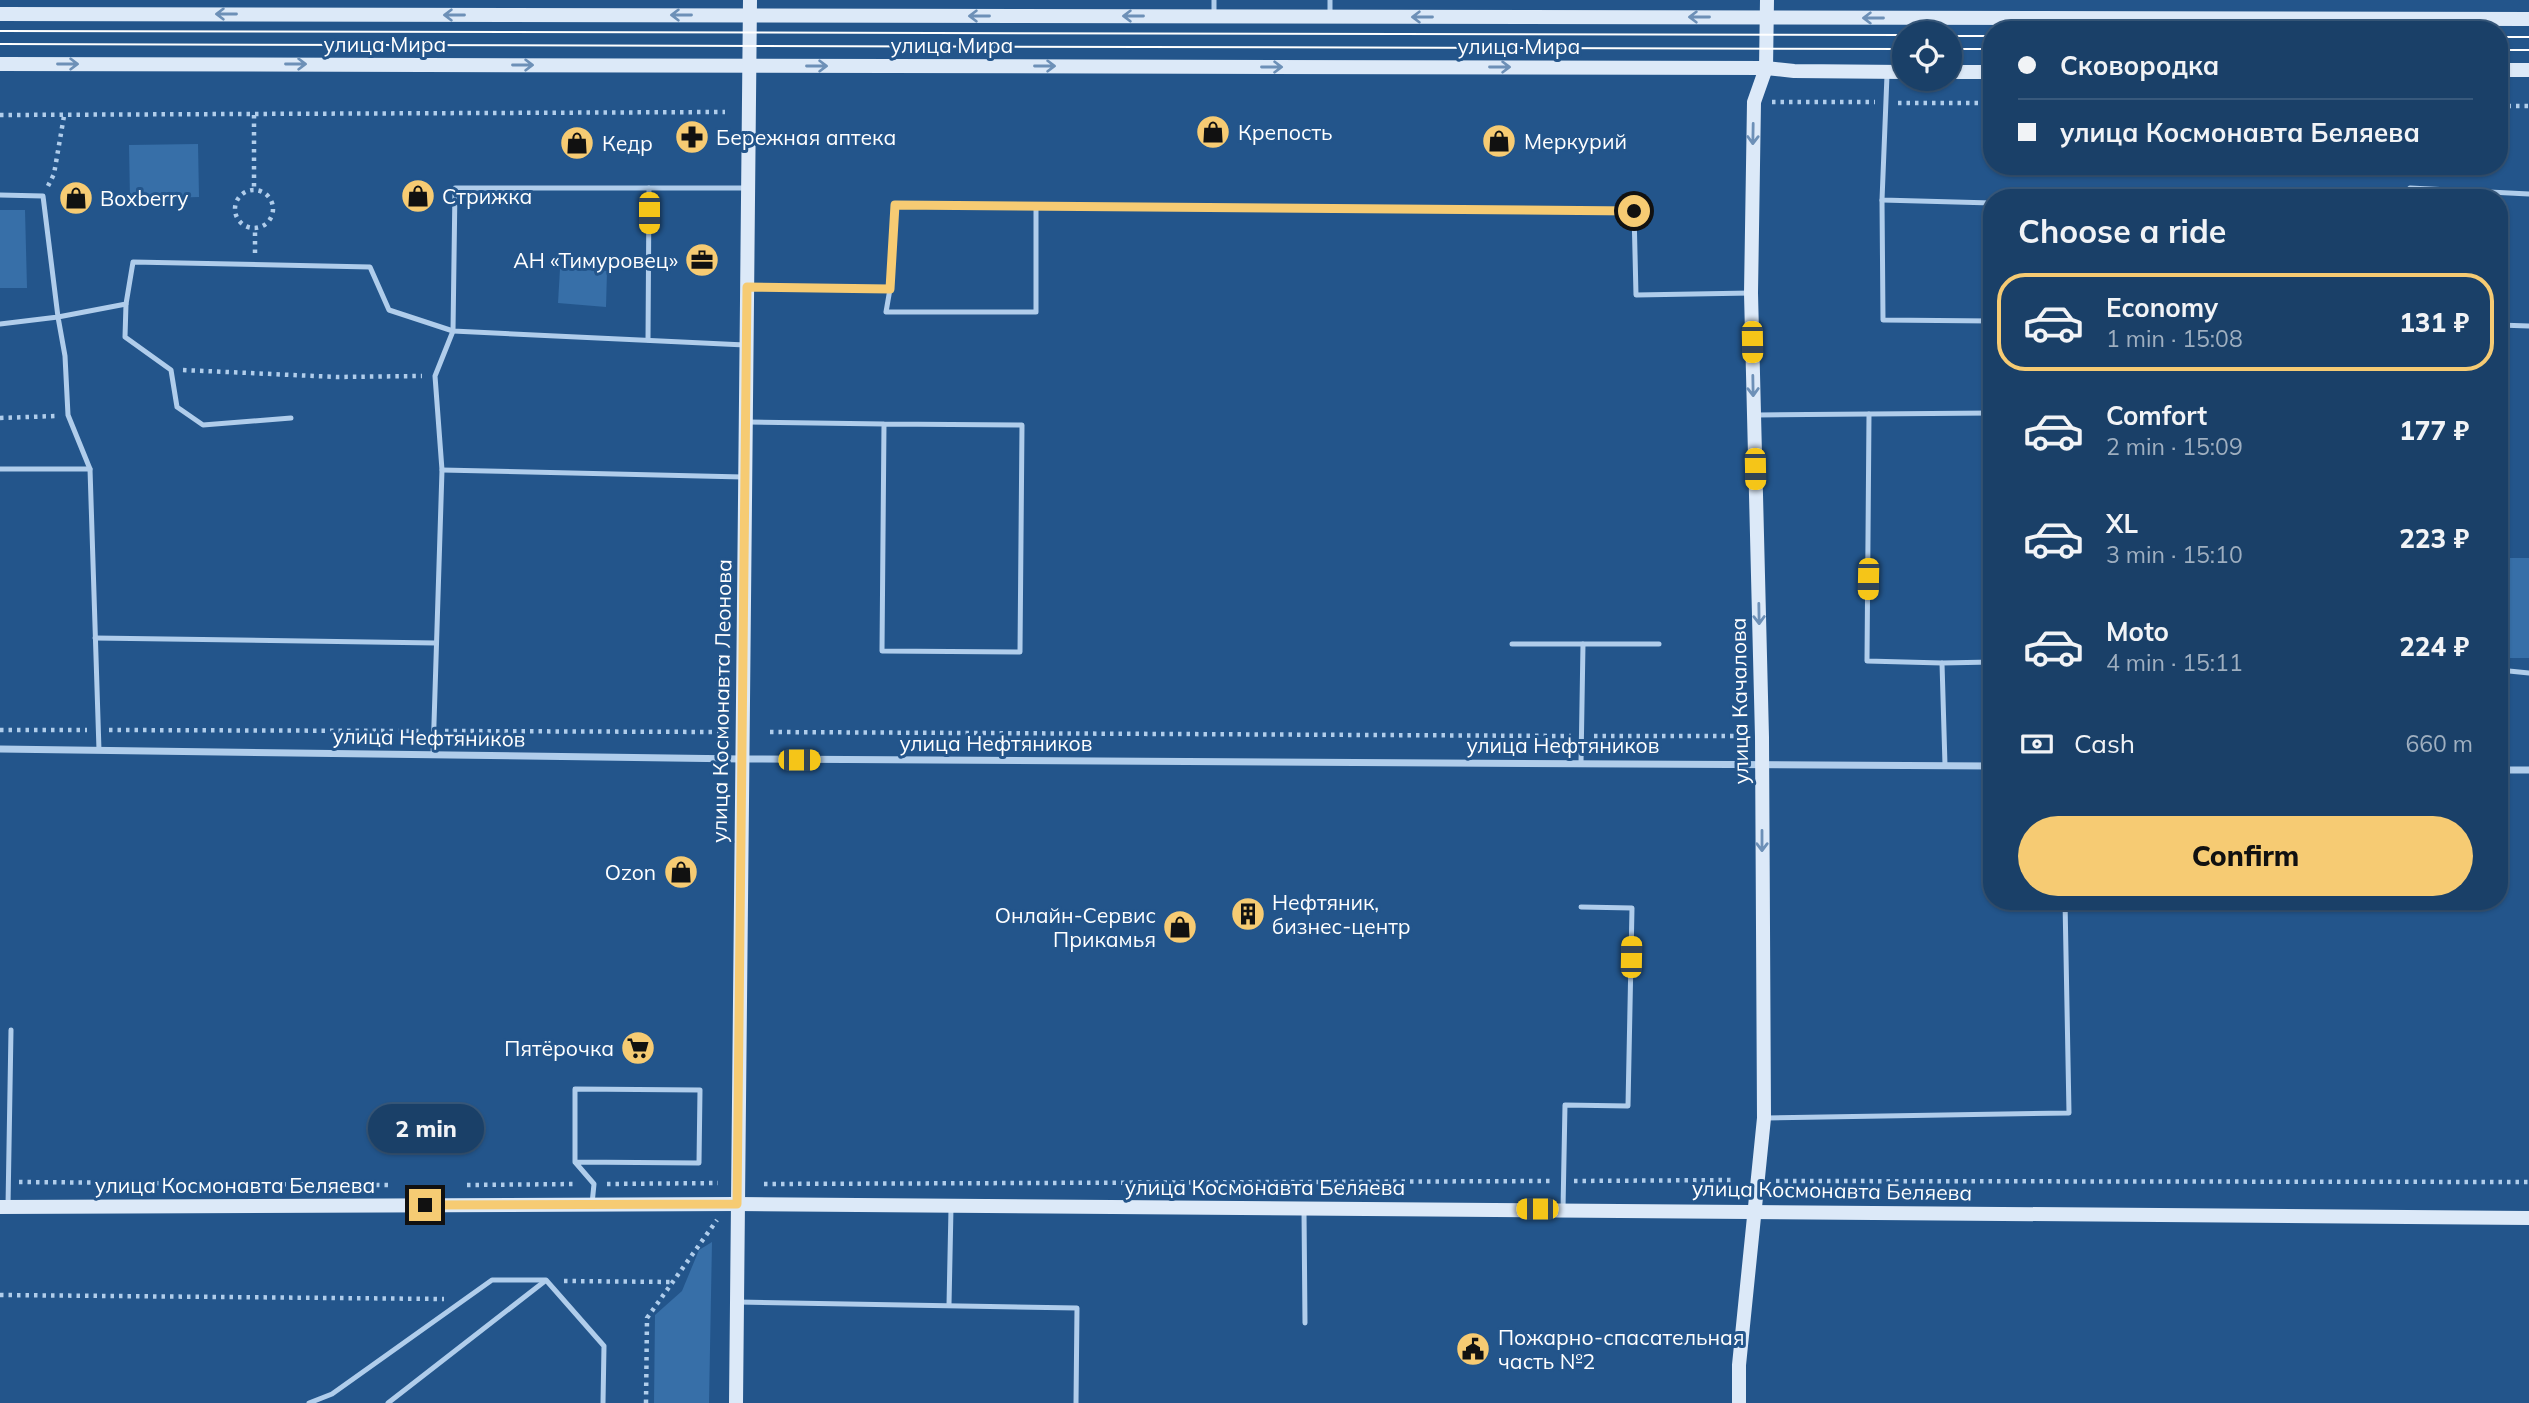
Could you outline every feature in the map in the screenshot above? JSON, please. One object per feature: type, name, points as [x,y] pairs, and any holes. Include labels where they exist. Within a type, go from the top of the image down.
[{"type":"main road","name":"улица Космонавта Леонова","points":[[736,1403],[750,0]]},
{"type":"main road","name":"улица Качалова","points":[[1739,1403],[1739,1365],[1764,1118],[1762,763],[1751,293],[1754,102],[1766,68],[1767,0]]},
{"type":"main road","name":"улица Мира","points":[[0,14],[2529,19]]},
{"type":"main road","name":"улица Мира","points":[[0,64],[1766,68],[1892,72]]},
{"type":"main road","points":[[2508,70],[2529,70]]},
{"type":"main road","points":[[1962,72],[1983,72]]},
{"type":"main road","name":"улица Космонавта Беляева","points":[[4,1207],[737,1204],[2529,1218]]},
{"type":"street","name":"улица Нефтяников","points":[[0,749],[742,759],[1983,766]]},
{"type":"street","points":[[2508,770],[2529,770]]},
{"type":"lane","points":[[1214,0],[1214,16]]},
{"type":"lane","points":[[1330,0],[1330,16]]},
{"type":"lane","points":[[1887,72],[1882,200],[1883,320],[1983,321]]},
{"type":"lane","points":[[433,755],[442,470],[435,376],[453,331],[455,188],[748,188]]},
{"type":"lane","points":[[648,340],[649,188]]},
{"type":"lane","points":[[2409,189],[2430,189]]},
{"type":"lane","points":[[2508,193],[2529,194]]},
{"type":"lane","points":[[0,195],[43,196],[65,356],[68,415],[90,469],[99,750]]},
{"type":"lane","points":[[1882,200],[1983,203]]},
{"type":"lane","points":[[1037,206],[1036,312],[886,312],[895,205],[1037,206],[1634,211],[1636,295],[1751,293]]},
{"type":"lane","points":[[292,418],[203,425],[177,407],[171,370],[125,337],[125,304],[133,262],[370,267],[389,310],[453,331],[746,345]]},
{"type":"lane","points":[[747,287],[890,289]]},
{"type":"lane","points":[[0,324],[58,317],[125,304]]},
{"type":"lane","points":[[2508,325],[2529,326]]},
{"type":"lane","points":[[1754,415],[1983,413]]},
{"type":"lane","points":[[1869,414],[1867,661],[1983,662]]},
{"type":"lane","points":[[745,422],[1022,425],[1020,652],[882,651],[884,424]]},
{"type":"lane","points":[[0,469],[90,469]]},
{"type":"lane","points":[[442,470],[745,477]]},
{"type":"lane","points":[[96,638],[436,643]]},
{"type":"lane","points":[[1512,644],[1659,644]]},
{"type":"lane","points":[[1581,762],[1583,644]]},
{"type":"lane","points":[[1942,663],[1945,765]]},
{"type":"lane","points":[[2508,671],[2529,673]]},
{"type":"lane","points":[[1563,1210],[1565,1105],[1628,1106],[1632,908],[1581,907]]},
{"type":"lane","points":[[1764,1118],[2069,1113],[2065,910]]},
{"type":"lane","points":[[4,1207],[8,1181],[11,1030]]},
{"type":"lane","points":[[575,1162],[699,1163],[700,1090],[575,1088],[575,1162],[593,1184],[592,1204]]},
{"type":"lane","points":[[949,1305],[951,1205]]},
{"type":"lane","points":[[1304,1208],[1305,1323]]},
{"type":"lane","points":[[309,1403],[332,1394],[492,1280],[546,1280],[604,1346],[603,1403]]},
{"type":"lane","points":[[387,1403],[546,1280]]},
{"type":"lane","points":[[736,1302],[1077,1308],[1076,1403]]},
{"type":"path","points":[[2508,106],[2529,106]]},
{"type":"path","points":[[0,116],[725,112]]},
{"type":"path","points":[[254,115],[254,190]]},
{"type":"path","points":[[43,196],[54,174],[64,116]]},
{"type":"path","points":[[254,190],[267,194],[274,206],[267,224],[255,229],[243,225],[234,209],[243,193],[254,190]]},
{"type":"path","points":[[254,264],[255,229]]},
{"type":"path","points":[[171,370],[337,377],[435,376]]},
{"type":"path","points":[[0,418],[68,415]]},
{"type":"path","points":[[0,730],[720,732]]},
{"type":"path","points":[[770,732],[1735,736]]},
{"type":"path","points":[[764,1184],[1734,1180]]},
{"type":"path","points":[[8,1181],[394,1185]]},
{"type":"path","points":[[1776,1181],[2529,1182]]},
{"type":"path","points":[[461,1185],[718,1183]]},
{"type":"path","points":[[646,1403],[647,1318],[718,1219]]},
{"type":"path","points":[[546,1280],[674,1282]]},
{"type":"path","points":[[0,1295],[463,1299]]},
{"type":"shaded area","points":[[198,144],[199,197],[130,199],[129,145]]},
{"type":"shaded area","points":[[0,210],[25,210],[27,288],[0,288]]},
{"type":"shaded area","points":[[560,269],[607,271],[606,307],[558,303]]},
{"type":"shaded area","points":[[2508,558],[2529,558],[2529,658],[2508,658]]},
{"type":"shaded area","points":[[712,1242],[709,1403],[654,1403],[655,1315],[682,1291],[699,1250]]},
{"type":"tram line","points":[[0,31],[1892,35]]},
{"type":"tram line","points":[[1962,36],[1983,36]]},
{"type":"tram line","points":[[2508,37],[2529,37]]},
{"type":"tram line","points":[[0,44],[1892,49]]},
{"type":"tram line","points":[[1962,49],[1983,49]]},
{"type":"tram line","points":[[2508,50],[2529,50]]},
{"type":"place","name":"Крепость","points":[[1213,132]]},
{"type":"place","name":"Бережная аптека","points":[[692,137]]},
{"type":"place","name":"Меркурий","points":[[1499,141]]},
{"type":"place","name":"Кедр","points":[[577,143]]},
{"type":"place","name":"Стрижка","points":[[418,196]]},
{"type":"place","name":"Boxberry","points":[[76,198]]},
{"type":"place","name":"АН «Тимуровец»","points":[[702,260]]},
{"type":"place","name":"Ozon","points":[[681,872]]},
{"type":"place","name":"Нефтяник, бизнес-центр","points":[[1248,914]]},
{"type":"place","name":"Онлайн-Сервис Прикамья","points":[[1180,927]]},
{"type":"place","name":"Пятёрочка","points":[[638,1048]]},
{"type":"place","name":"Пожарно-спасательная часть №2","points":[[1473,1349]]},
{"type":"route","points":[[425,1205],[737,1204],[747,287],[890,289],[895,205],[1634,211]]}]
